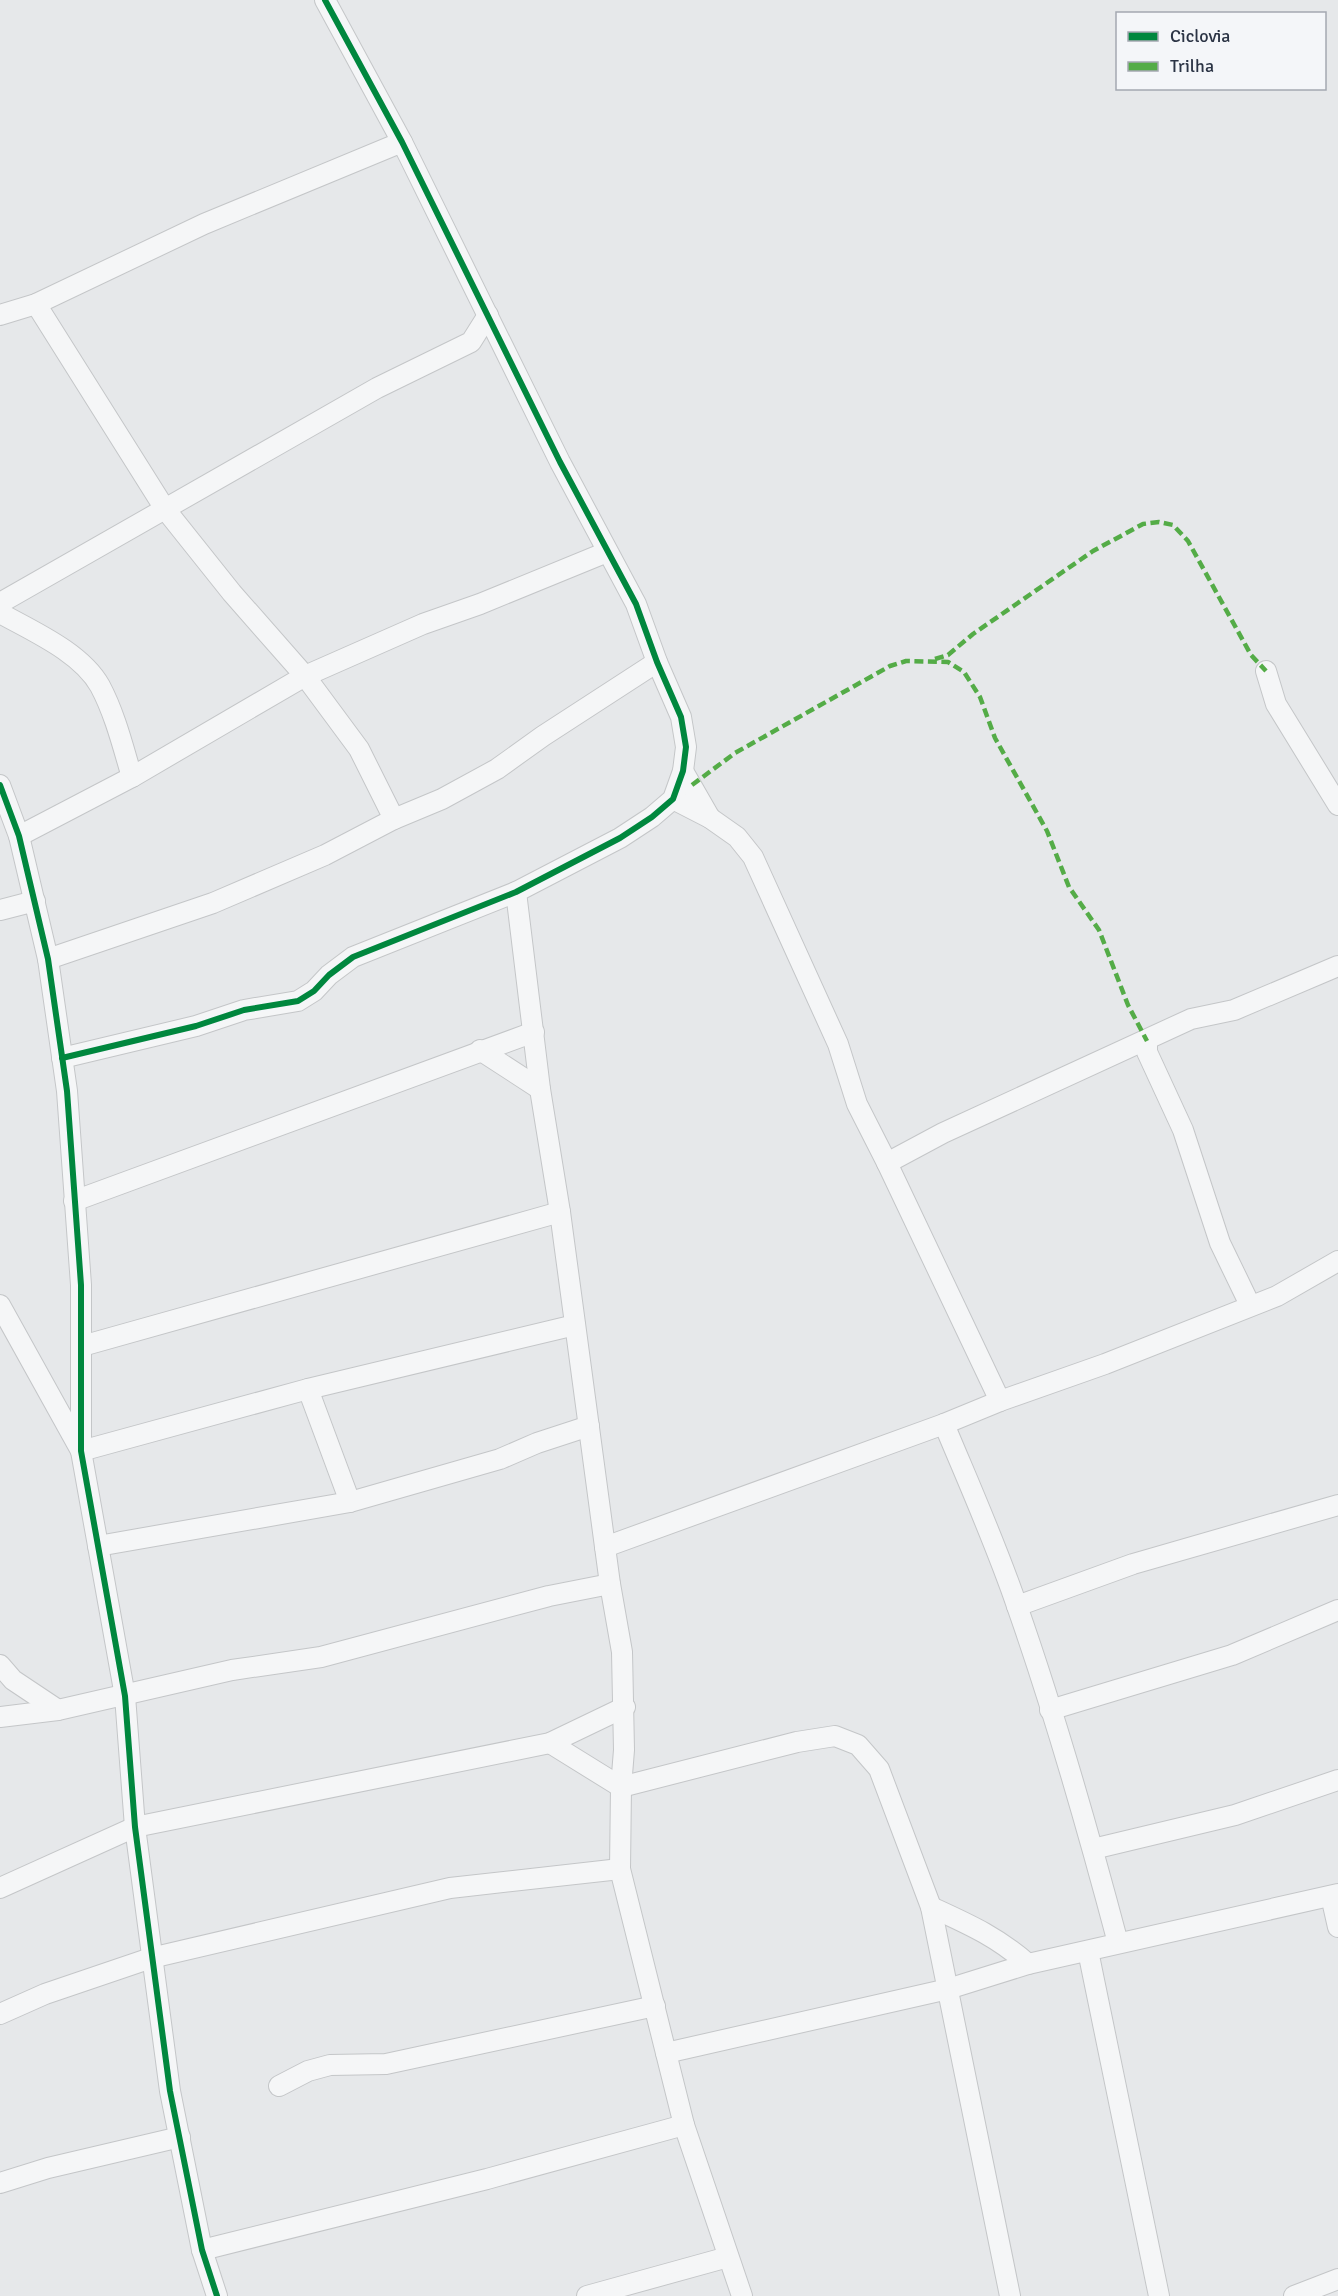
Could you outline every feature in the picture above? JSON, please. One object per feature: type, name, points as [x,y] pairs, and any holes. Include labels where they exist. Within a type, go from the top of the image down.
[{"type":"street","points":[[62,1058],[196,1026],[244,1010],[298,1001],[314,991],[329,975],[353,957],[516,892],[620,838],[652,817],[673,798],[683,771],[686,747],[681,717],[657,662],[636,604],[560,462],[402,142],[325,0]]},
{"type":"street","points":[[0,315],[36,304],[204,224],[402,142]]},
{"type":"street","points":[[36,304],[165,509],[232,593],[305,676],[359,749],[394,819]]},
{"type":"street","points":[[0,603],[377,388],[471,342],[488,315]]},
{"type":"street","points":[[471,342],[506,353]]},
{"type":"street","points":[[19,836],[132,777],[305,676],[423,624],[480,604],[607,552]]},
{"type":"street","points":[[0,613],[52,642],[83,665],[99,684],[113,718],[132,777]]},
{"type":"street","points":[[48,959],[213,903],[325,855],[394,819],[442,799],[497,769],[543,736],[657,662]]},
{"type":"street","points":[[1266,671],[1276,704],[1338,806]]},
{"type":"street","points":[[683,771],[710,818]]},
{"type":"street","points":[[0,785],[19,836],[48,959],[67,1091],[81,1285],[81,1451],[125,1696],[135,1827],[170,2091],[202,2250],[216,2296]]},
{"type":"street","points":[[673,798],[710,818],[737,837],[753,857],[838,1044],[857,1104],[887,1162],[1000,1401]]},
{"type":"street","points":[[516,892],[540,1089],[560,1212],[610,1584],[622,1652],[624,1707],[620,1869],[684,2125],[742,2296]]},
{"type":"street","points":[[0,910],[35,901]]},
{"type":"street","points":[[887,1162],[943,1133],[1191,1019],[1234,1010],[1338,966]]},
{"type":"street","points":[[74,1201],[534,1032]]},
{"type":"street","points":[[1147,1041],[1147,1052],[1182,1130],[1220,1243],[1250,1305]]},
{"type":"street","points":[[480,1050],[540,1089]]},
{"type":"street","points":[[82,1346],[560,1212]]},
{"type":"street","points":[[605,1547],[1105,1364],[1277,1296],[1338,1261]]},
{"type":"street","points":[[0,1305],[81,1451]]},
{"type":"street","points":[[81,1451],[308,1389],[574,1325]]},
{"type":"street","points":[[308,1389],[350,1502]]},
{"type":"street","points":[[944,1424],[1017,1606],[1093,1849],[1119,1943]]},
{"type":"street","points":[[98,1546],[350,1502],[500,1459],[537,1443],[589,1426]]},
{"type":"street","points":[[1017,1606],[1133,1564],[1338,1505]]},
{"type":"street","points":[[0,1717],[58,1710],[232,1671],[321,1657],[549,1596],[610,1584]]},
{"type":"street","points":[[1050,1710],[1232,1655],[1338,1610]]},
{"type":"street","points":[[0,1665],[13,1680],[58,1710]]},
{"type":"street","points":[[0,1888],[135,1827],[550,1743],[624,1707]]},
{"type":"street","points":[[550,1743],[621,1787],[797,1742],[835,1736],[858,1745],[879,1769],[930,1907],[1010,2296]]},
{"type":"street","points":[[1093,1849],[1235,1815],[1338,1780]]},
{"type":"street","points":[[0,2014],[45,1994],[151,1958],[450,1888],[620,1869]]},
{"type":"street","points":[[666,2054],[948,1989],[1028,1964],[1334,1895],[1338,1927]]},
{"type":"street","points":[[930,1907],[982,1930],[1005,1944],[1028,1964]]},
{"type":"street","points":[[1088,1951],[1159,2296]]},
{"type":"street","points":[[279,2086],[308,2072],[330,2065],[386,2064],[655,2006]]},
{"type":"street","points":[[202,2250],[487,2179],[684,2125]]},
{"type":"street","points":[[0,2182],[48,2168],[180,2137]]},
{"type":"street","points":[[587,2296],[728,2257]]},
{"type":"street","points":[[1294,2296],[1338,2279]]},
{"type":"marked path","points":[[935,659],[948,655],[973,634],[1093,551],[1143,524],[1159,522],[1173,525],[1188,541],[1251,655],[1266,671]]},
{"type":"marked path","points":[[692,785],[735,753],[890,666],[906,661],[948,662],[964,672],[980,697],[995,738],[1047,831],[1069,887],[1099,930],[1128,1005],[1147,1041]]},
{"type":"cycle path","points":[[62,1058],[196,1026],[244,1010],[298,1001],[314,991],[329,975],[353,957],[516,892],[620,838],[652,817],[673,799],[683,771],[686,747],[681,717],[657,662],[636,604],[560,462],[402,142],[325,0]]},
{"type":"cycle path","points":[[0,785],[19,836],[48,959],[67,1091],[81,1285],[81,1451],[125,1696],[135,1827],[170,2091],[202,2250],[217,2296]]}]
